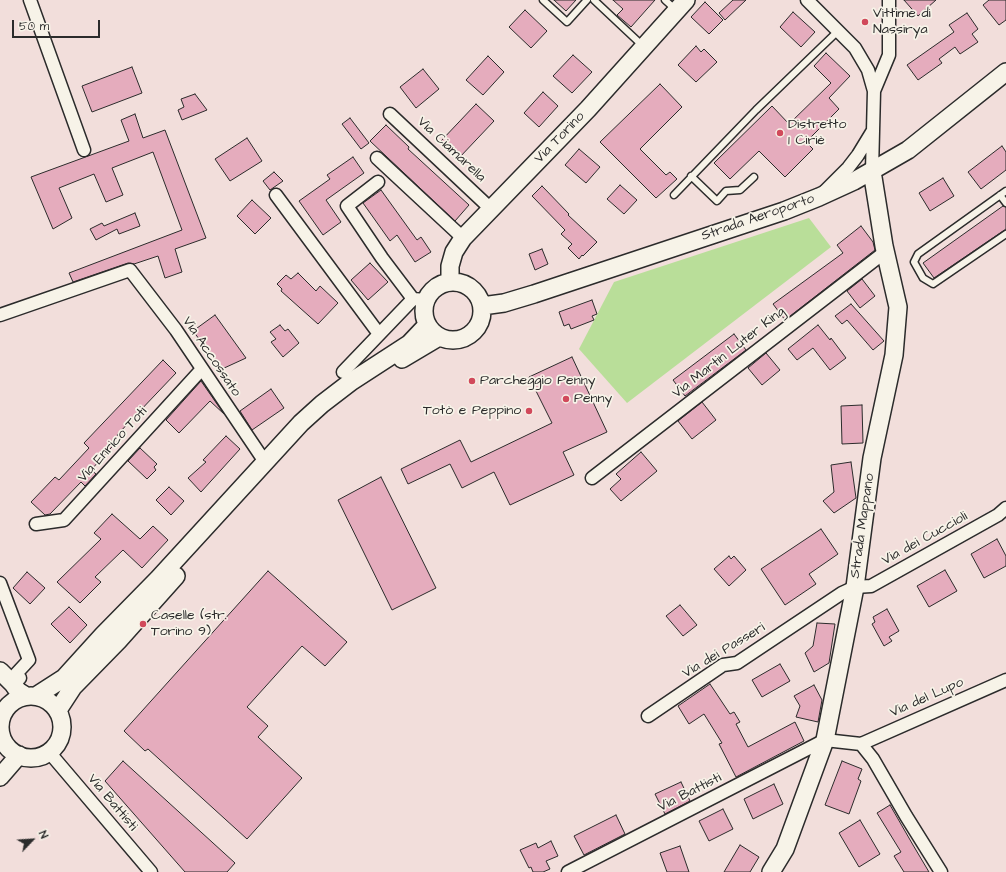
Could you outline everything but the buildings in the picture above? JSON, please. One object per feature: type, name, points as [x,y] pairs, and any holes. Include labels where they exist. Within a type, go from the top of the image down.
[{"type":"main road","name":"Via Torino","points":[[450,282],[450,266],[454,252],[463,238],[588,109],[644,47],[676,3]]},
{"type":"main road","name":"Strada Aeroporto","points":[[482,306],[504,303],[534,294],[776,213],[819,197],[872,171],[908,150],[1006,72]]},
{"type":"main road","name":"Strada Mappano","points":[[771,872],[785,849],[826,740],[855,587],[872,458],[894,355],[898,307],[885,252],[872,171]]},
{"type":"main road","points":[[450,282],[458,282],[470,288],[479,298],[482,306],[480,323],[475,330],[469,336],[454,341],[446,340],[432,332],[427,325],[419,300],[440,285],[450,282]]},
{"type":"main road","points":[[0,671],[18,691],[31,696],[45,698],[58,710],[62,719],[63,728],[61,738],[50,752],[40,757],[29,758],[3,748],[0,729],[3,714],[3,702],[31,696],[64,678],[103,635],[158,579],[301,423],[322,404],[352,381],[409,344],[427,325]]},
{"type":"main road","points":[[58,710],[73,687],[118,641],[310,427],[334,406],[361,387],[406,357],[440,337]]},
{"type":"main road","points":[[0,777],[19,755]]},
{"type":"street","points":[[30,0],[84,150]]},
{"type":"street","points":[[807,0],[855,48],[868,70],[874,90],[872,171]]},
{"type":"street","points":[[874,90],[889,55],[889,0]]},
{"type":"street","name":"Via Ciamarella","points":[[390,114],[491,208]]},
{"type":"street","points":[[819,197],[848,168],[873,131]]},
{"type":"street","points":[[377,158],[463,238]]},
{"type":"street","points":[[343,372],[379,334],[419,300],[382,258],[347,206],[378,182]]},
{"type":"street","points":[[276,195],[379,334]]},
{"type":"street","name":"Via Martin Luter King","points":[[592,478],[885,252]]},
{"type":"street","name":"Via Accossato","points":[[0,315],[130,270],[176,330],[265,462]]},
{"type":"street","name":"Via Enrico Toti","points":[[36,524],[64,520],[202,369]]},
{"type":"street","name":"Via dei Cuccioli","points":[[855,587],[871,586],[1006,508]]},
{"type":"street","points":[[0,584],[30,660],[16,674],[20,678],[13,684]]},
{"type":"street","name":"Via dei Passeri","points":[[648,716],[723,665],[737,663],[842,593],[855,587]]},
{"type":"street","name":"Via del Lupo","points":[[861,744],[1006,680]]},
{"type":"street","points":[[826,740],[861,744],[873,759],[941,872]]},
{"type":"street","name":"Via Battisti","points":[[568,872],[826,740]]},
{"type":"street","name":"Via Battisti","points":[[50,752],[152,872]]},
{"type":"lane","points":[[543,0],[567,22],[588,0]]},
{"type":"lane","points":[[594,0],[644,47]]},
{"type":"lane","points":[[674,195],[756,110],[838,31]]},
{"type":"lane","points":[[691,176],[717,201],[726,191],[740,190],[754,177]]},
{"type":"lane","points":[[1006,203],[1003,193],[918,254],[914,262],[923,278],[933,284],[1006,234]]},
{"type":"green space","points":[[809,218],[831,247],[627,403],[579,349],[614,282]]},
{"type":"place","name":"Vittime di Nassirya","points":[[865,22]]},
{"type":"place","name":"Distretto 1 Ciriè","points":[[780,133]]},
{"type":"place","name":"Parcheggio Penny","points":[[472,381]]},
{"type":"place","name":"Penny","points":[[566,399]]},
{"type":"place","name":"Totò e Peppino","points":[[529,411]]},
{"type":"place","name":"Caselle (str. Torino 9)","points":[[143,624]]}]
